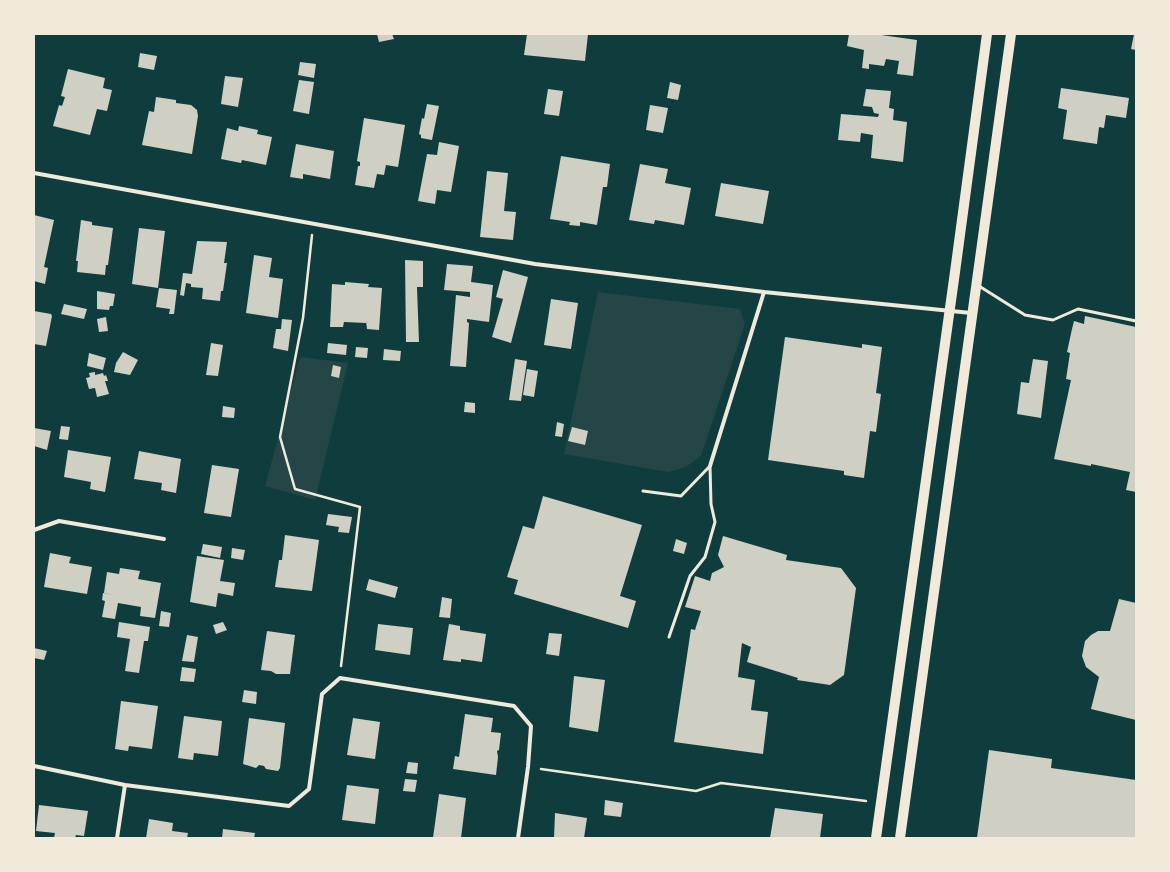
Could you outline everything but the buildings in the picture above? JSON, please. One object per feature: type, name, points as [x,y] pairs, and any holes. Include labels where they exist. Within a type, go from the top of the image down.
[{"type":"main road","points":[[876,838],[950,311],[987,34]]},
{"type":"main road","points":[[900,838],[978,285],[1011,34]]},
{"type":"street","points":[[34,173],[535,264],[764,292],[974,313]]},
{"type":"street","points":[[710,466],[764,292]]},
{"type":"street","points":[[34,530],[59,521],[164,539]]},
{"type":"street","points":[[34,766],[125,784],[289,806],[309,789],[322,694],[340,678],[514,706],[531,726],[528,767],[518,838]]},
{"type":"street","points":[[117,838],[125,784]]},
{"type":"lane","points":[[978,285],[1025,315],[1053,320],[1078,309],[1136,321]]},
{"type":"lane","points":[[643,491],[681,496],[710,466]]},
{"type":"lane","points":[[669,637],[690,576],[705,557],[715,522],[711,504],[710,466]]},
{"type":"path","points":[[313,223],[303,318],[280,438],[294,489],[360,507],[340,678]]},
{"type":"path","points":[[528,767],[696,791],[721,783],[881,803]]},
{"type":"shaded area","points":[[598,292],[740,309],[745,324],[701,456],[686,467],[668,472],[564,454]]},
{"type":"shaded area","points":[[300,357],[348,363],[315,500],[265,486]]}]
